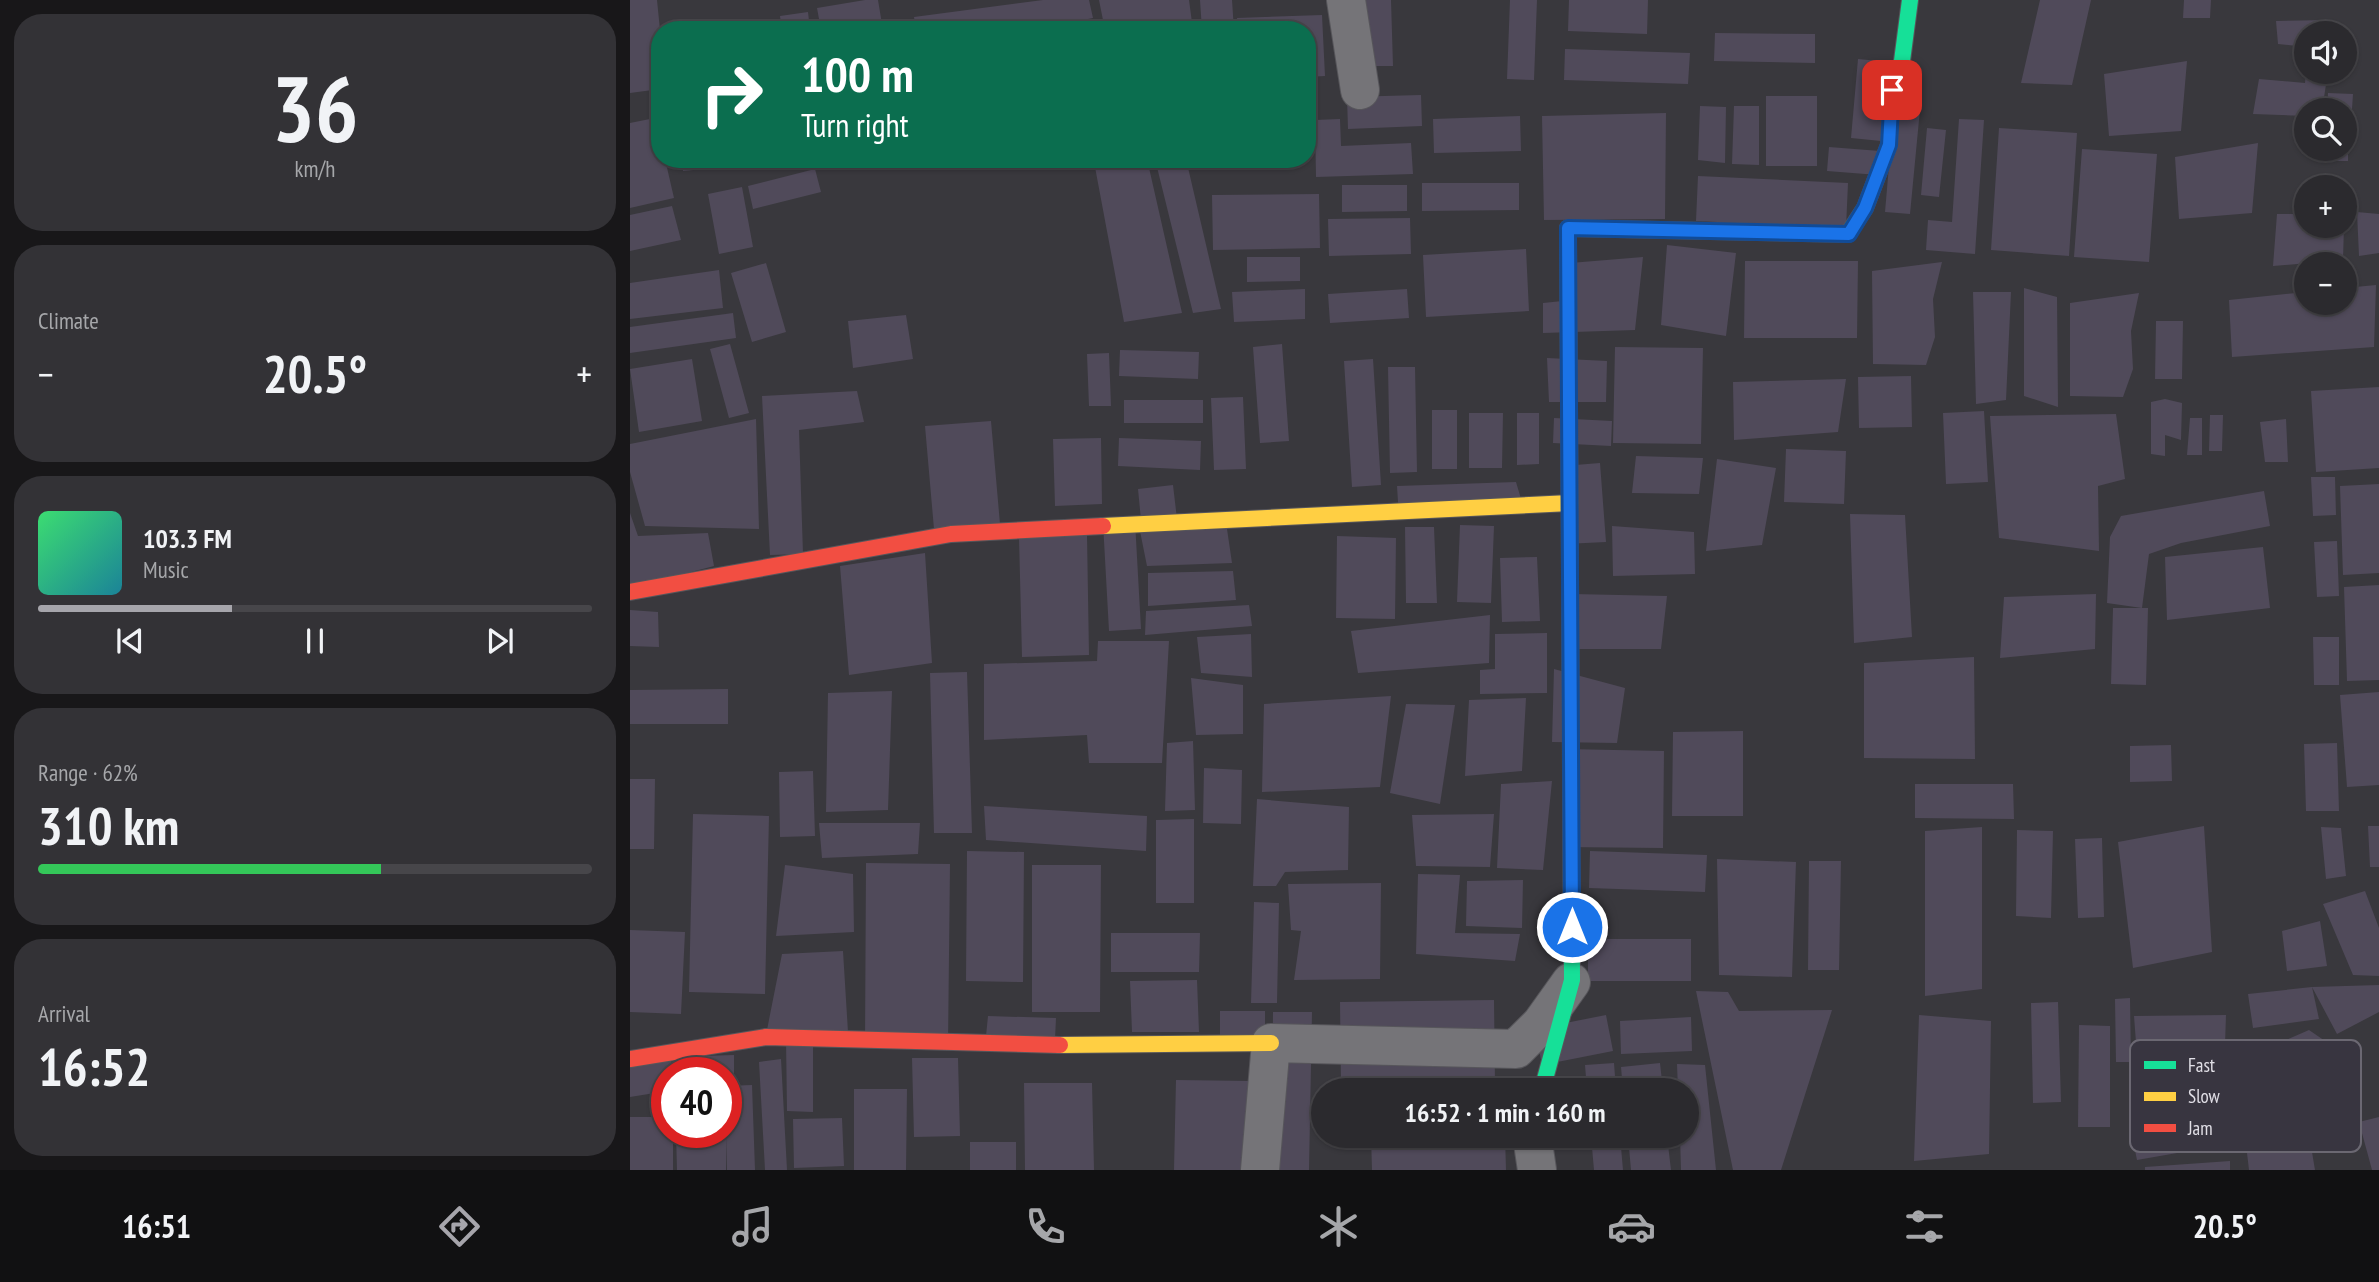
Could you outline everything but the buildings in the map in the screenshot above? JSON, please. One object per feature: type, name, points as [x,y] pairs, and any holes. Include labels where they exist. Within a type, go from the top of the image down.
[{"type":"street","points":[[1346,0],[1360,90]]},
{"type":"street","points":[[1545,1078],[1572,980],[1568,228],[1849,234],[1865,208],[1889,145],[1892,90],[1902,61],[1910,0]]},
{"type":"street","points":[[630,592],[951,534],[1570,503]]},
{"type":"street","points":[[630,1059],[766,1037],[1045,1045],[1272,1043],[1516,1049],[1541,1024],[1572,980]]},
{"type":"street","points":[[1260,1170],[1272,1043]]},
{"type":"street","points":[[1534,1148],[1537,1170]]},
{"type":"traffic: fast","points":[[1568,236],[1568,228],[1848,234],[1865,208],[1889,145],[1892,90],[1902,61],[1910,0]]},
{"type":"traffic: fast","points":[[1545,1078],[1572,980],[1570,574]]},
{"type":"traffic: slow","points":[[1103,526],[1570,503]]},
{"type":"traffic: slow","points":[[1060,1045],[1271,1043]]},
{"type":"traffic: jam","points":[[1568,236],[1570,574]]},
{"type":"traffic: jam","points":[[630,592],[951,534],[1103,526]]},
{"type":"traffic: jam","points":[[630,1059],[766,1037],[1060,1045]]},
{"type":"route","points":[[1572,927],[1568,228],[1849,234],[1865,208],[1889,145],[1892,90]]}]
